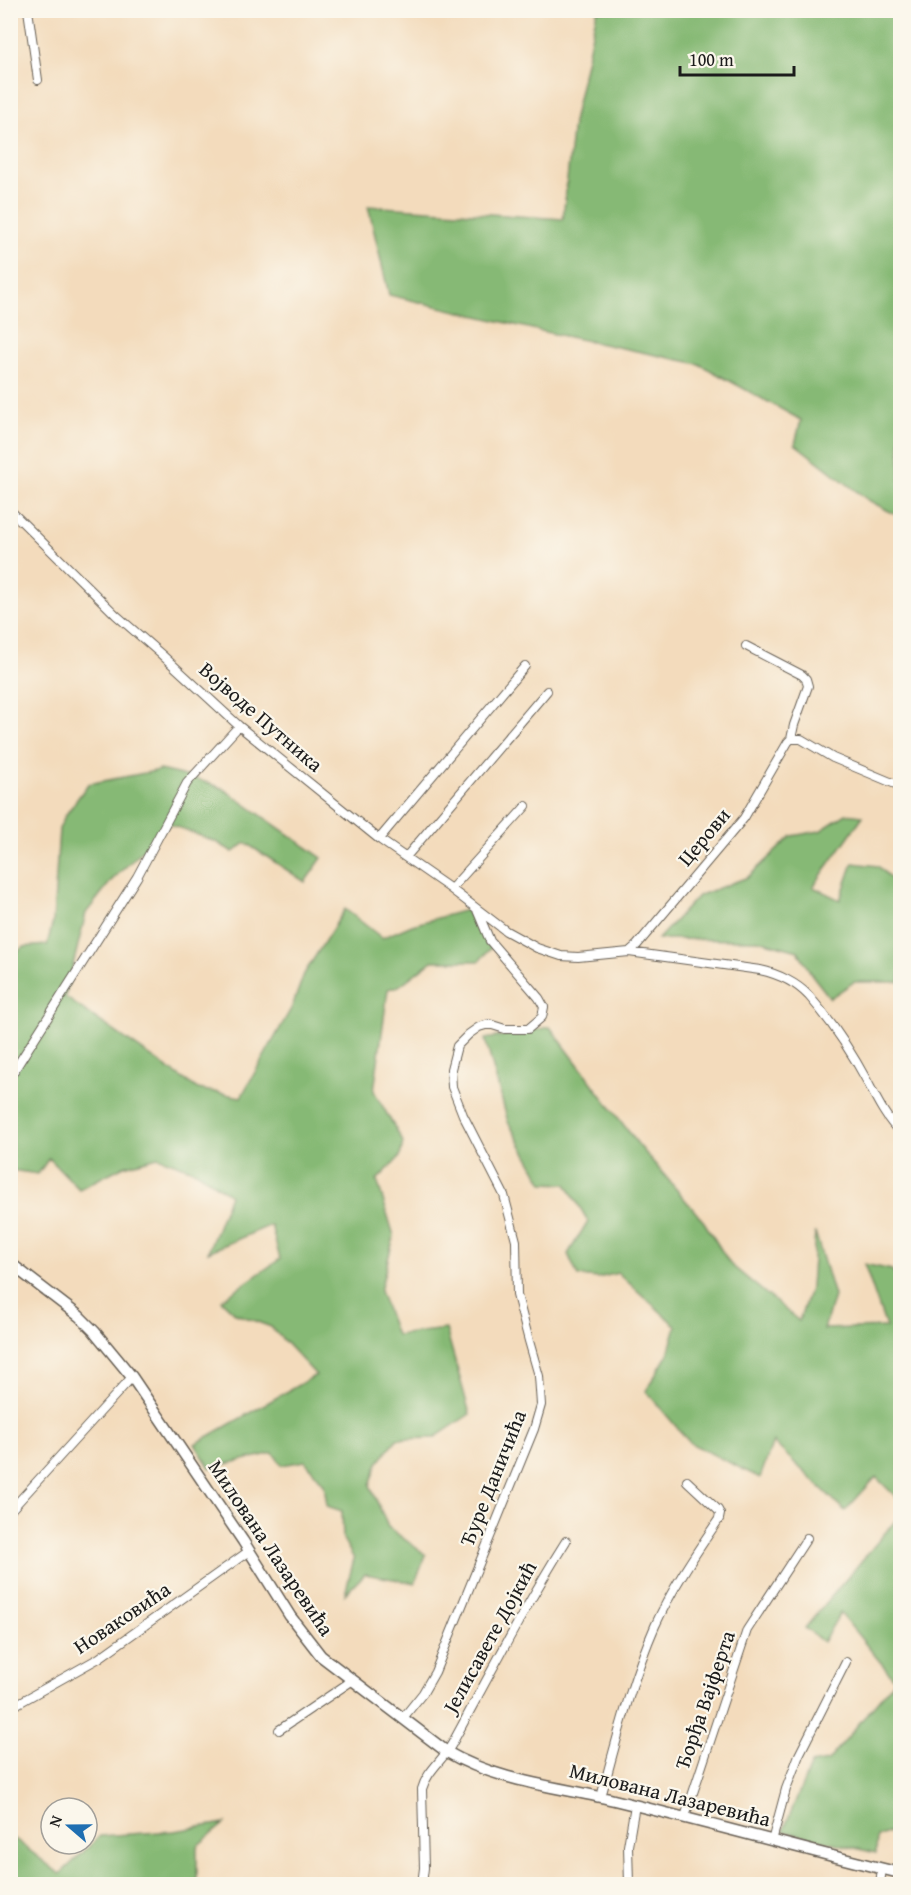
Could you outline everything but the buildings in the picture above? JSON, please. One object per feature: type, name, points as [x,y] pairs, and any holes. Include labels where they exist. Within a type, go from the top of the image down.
[{"type":"street","points":[[28,10],[38,80]]},
{"type":"street","name":"Војводе Путника","points":[[10,510],[116,615],[239,726],[380,839],[506,932],[537,948],[561,956],[578,957],[629,952]]},
{"type":"street","name":"Церови","points":[[629,952],[744,818],[791,739],[808,689],[806,679],[746,646]]},
{"type":"street","points":[[380,839],[525,666]]},
{"type":"street","points":[[406,857],[547,691]]},
{"type":"street","points":[[10,1077],[137,877],[187,783],[239,726]]},
{"type":"street","points":[[791,739],[801,739],[833,758],[900,786]]},
{"type":"street","points":[[451,890],[526,806]]},
{"type":"street","name":"Ђуре Даничића","points":[[403,1718],[423,1693],[435,1672],[534,1429],[541,1405],[540,1376],[517,1295],[516,1241],[504,1195],[463,1114],[452,1087],[451,1069],[457,1046],[479,1026],[489,1024],[505,1029],[528,1029],[542,1017],[544,1007],[490,940],[477,909]]},
{"type":"street","points":[[629,952],[760,970],[775,973],[787,980],[808,995],[853,1055],[880,1105],[900,1132]]},
{"type":"street","name":"Милована Лазаревића","points":[[10,1263],[79,1316],[132,1377],[290,1616],[321,1656],[447,1752],[462,1761],[500,1774],[685,1817],[900,1873]]},
{"type":"street","points":[[10,1511],[132,1377]]},
{"type":"street","points":[[601,1797],[630,1692],[656,1625],[686,1569],[719,1519],[718,1510],[687,1481]]},
{"type":"street","name":"Ђорђа Вајферта","points":[[685,1817],[747,1630],[807,1538]]},
{"type":"street","name":"Јелисавете Дојкић","points":[[423,1884],[422,1789],[425,1778],[447,1752],[566,1541]]},
{"type":"street","name":"Новаковића","points":[[10,1708],[99,1658],[249,1551]]},
{"type":"street","points":[[772,1841],[786,1789],[799,1755],[846,1662]]},
{"type":"street","points":[[279,1730],[353,1680]]},
{"type":"street","points":[[630,1884],[628,1846],[635,1805]]},
{"type":"street","points":[[880,1884],[882,1868]]},
{"type":"green space","points":[[597,11],[900,11],[900,517],[868,500],[795,444],[801,420],[699,364],[545,332],[389,295],[368,206],[563,219],[573,122]]},
{"type":"green space","points":[[160,770],[222,788],[322,858],[305,882],[246,843],[233,852],[216,842],[170,824],[112,880],[86,913],[65,997],[198,1089],[241,1097],[292,1007],[304,974],[345,909],[382,938],[412,925],[466,910],[492,947],[479,961],[432,961],[399,986],[388,989],[374,1091],[403,1142],[400,1157],[377,1180],[394,1236],[380,1291],[396,1335],[446,1329],[470,1414],[434,1438],[397,1439],[378,1463],[370,1485],[388,1527],[426,1555],[415,1583],[365,1574],[345,1594],[354,1559],[343,1539],[342,1511],[327,1506],[324,1484],[305,1461],[282,1465],[273,1453],[210,1468],[195,1444],[316,1375],[271,1327],[236,1314],[221,1300],[280,1259],[271,1225],[208,1252],[230,1195],[196,1171],[158,1157],[124,1166],[79,1189],[49,1158],[38,1174],[11,1170],[11,957],[23,947],[47,945],[53,922],[59,829],[65,816],[88,784]]},
{"type":"green space","points":[[846,814],[863,816],[813,887],[840,900],[853,863],[878,866],[900,888],[900,982],[854,982],[830,998],[812,975],[798,951],[758,940],[658,939],[698,896],[748,877],[792,836],[820,831]]},
{"type":"green space","points":[[550,1027],[638,1144],[704,1222],[730,1264],[799,1321],[811,1286],[815,1232],[834,1296],[824,1329],[886,1327],[864,1264],[892,1270],[900,1284],[900,1501],[876,1477],[845,1511],[773,1442],[760,1478],[690,1443],[646,1391],[668,1354],[676,1326],[618,1273],[598,1278],[578,1276],[568,1254],[588,1221],[566,1184],[543,1183],[508,1122],[485,1039]]},
{"type":"green space","points":[[900,1515],[900,1828],[877,1837],[876,1853],[783,1831],[811,1764],[828,1761],[895,1680],[840,1613],[823,1642],[805,1628]]},
{"type":"green space","points":[[225,1823],[197,1846],[197,1884],[11,1884],[11,1840],[15,1839],[60,1874],[79,1856],[99,1856],[100,1836],[174,1831]]}]
